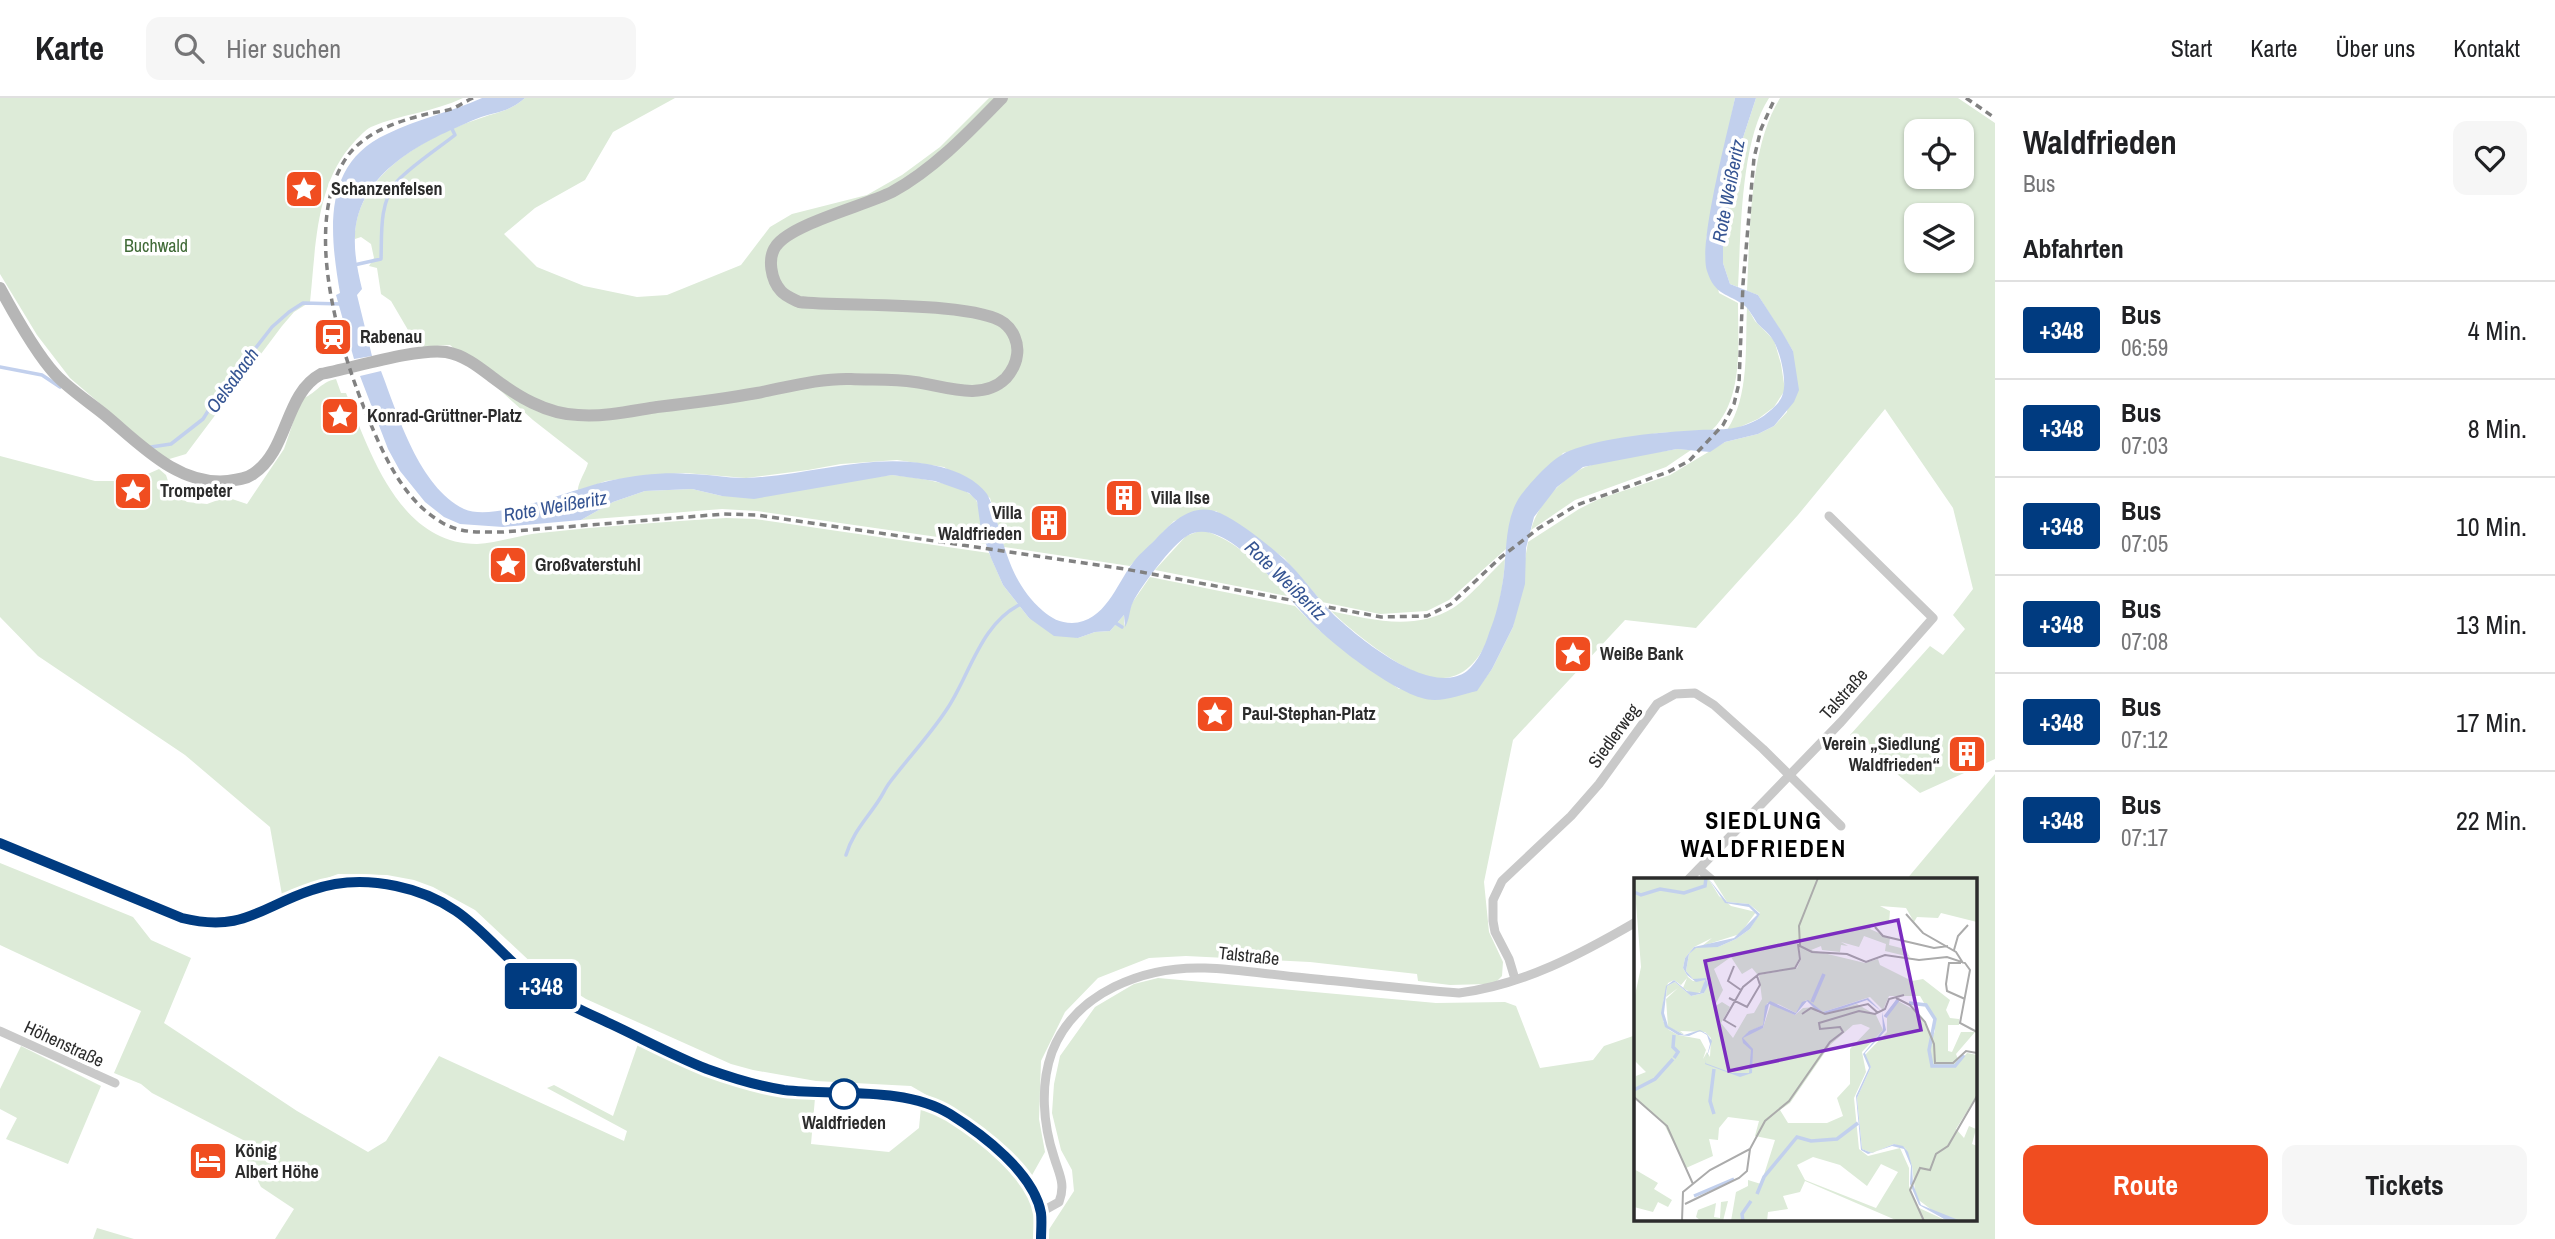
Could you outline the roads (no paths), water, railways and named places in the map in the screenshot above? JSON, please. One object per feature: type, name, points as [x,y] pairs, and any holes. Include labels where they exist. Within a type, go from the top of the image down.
[{"type":"street","points":[[0,288],[55,374],[168,465],[199,481],[222,482],[251,476],[263,466],[280,441],[297,400],[312,379],[321,374],[426,353],[447,352],[457,356],[475,364],[532,403],[576,415],[601,415],[708,401],[844,379],[914,382],[971,391],[984,390],[997,386],[1014,368],[1018,354],[1016,338],[1004,323],[989,316],[961,311],[799,302],[781,292],[774,280],[772,253],[777,244],[797,230],[893,191],[927,168],[1002,98]]},
{"type":"street","name":"Talstraße","points":[[1690,878],[1933,618],[1829,516]]},
{"type":"street","name":"Siedlerweg","points":[[1515,979],[1493,921],[1493,900],[1502,881],[1571,816],[1599,784],[1657,704],[1675,694],[1695,693],[1714,705],[1790,774],[1841,826]]},
{"type":"street","points":[[0,843],[182,918],[201,923],[240,920],[261,914],[311,890],[347,882],[368,881],[409,889],[457,910],[524,972],[551,993],[575,1007],[704,1067],[754,1084],[783,1090],[921,1100],[951,1115],[1007,1157],[1028,1182],[1041,1212],[1041,1239]]},
{"type":"street","points":[[1699,869],[1710,878]]},
{"type":"street","name":"Talstraße","points":[[1041,1212],[1059,1202],[1063,1191],[1062,1176],[1053,1156],[1044,1116],[1044,1091],[1052,1054],[1064,1027],[1081,1009],[1122,982],[1155,972],[1205,968],[1459,993],[1489,989],[1576,957],[1634,923]]},
{"type":"street","name":"Höhenstraße","points":[[0,1031],[115,1083]]},
{"type":"water","points":[[482,98],[525,98],[507,110],[476,119],[416,149],[397,161],[368,193],[359,213],[355,243],[362,289],[357,295],[372,356],[354,359],[336,295],[340,293],[333,225],[340,182],[350,163],[366,147],[387,134]]},
{"type":"water","name":"Rote Weißeritz","points":[[1735,98],[1756,98],[1739,150],[1723,244],[1723,263],[1730,284],[1758,295],[1793,351],[1799,390],[1794,402],[1774,426],[1758,434],[1725,442],[1710,452],[1677,449],[1583,467],[1557,487],[1534,517],[1526,548],[1525,584],[1513,627],[1492,669],[1477,691],[1445,699],[1422,698],[1373,673],[1318,629],[1258,564],[1239,548],[1221,537],[1203,532],[1187,536],[1157,566],[1133,602],[1125,627],[1124,615],[1110,631],[1095,632],[1078,638],[1054,636],[1029,618],[1003,585],[981,530],[977,501],[969,493],[935,481],[892,475],[754,499],[722,496],[692,489],[645,491],[613,502],[581,520],[503,527],[460,524],[444,517],[425,502],[400,471],[388,449],[360,376],[381,371],[403,428],[422,467],[448,499],[464,509],[478,512],[516,508],[622,478],[652,474],[681,473],[745,478],[891,461],[941,467],[966,477],[983,489],[992,505],[1009,561],[1019,582],[1049,616],[1072,623],[1083,621],[1101,609],[1137,558],[1176,520],[1192,512],[1210,510],[1236,522],[1269,546],[1290,565],[1334,615],[1378,650],[1416,671],[1435,677],[1452,677],[1467,671],[1483,648],[1501,594],[1512,514],[1521,495],[1549,464],[1569,451],[1615,439],[1739,427],[1762,417],[1775,407],[1782,397],[1783,373],[1776,345],[1745,306],[1718,290],[1707,271],[1705,257],[1710,213]]},
{"type":"waterway","points":[[354,265],[381,259],[382,220],[390,192],[406,173],[455,135],[451,127]]},
{"type":"waterway","name":"Oelsabach","points":[[151,447],[171,444],[203,419],[232,373],[247,359],[272,327],[289,312],[303,303],[342,304]]},
{"type":"waterway","name":"Oelsabach","points":[[0,367],[42,375],[60,387]]},
{"type":"waterway","points":[[846,855],[856,833],[889,784],[947,709],[977,651],[995,624],[1021,604]]},
{"type":"waterway","points":[[1114,622],[1122,627]]},
{"type":"railway","points":[[473,98],[450,109],[392,125],[356,146],[334,182],[327,214],[329,286],[358,392],[397,477],[416,502],[441,522],[463,530],[503,532],[724,514],[757,515],[1125,569],[1381,617],[1427,616],[1451,604],[1500,558],[1539,528],[1577,505],[1668,472],[1689,461],[1723,425],[1734,404],[1739,383],[1743,284],[1754,158],[1761,129],[1775,98]]},
{"type":"railway","points":[[1966,98],[1995,118]]},
{"type":"place","name":"Schanzenfelsen","points":[[304,189]]},
{"type":"place","name":"Rabenau","points":[[333,337]]},
{"type":"place","name":"Konrad-Grüttner-Platz","points":[[340,416]]},
{"type":"place","name":"Trompeter","points":[[133,491]]},
{"type":"place","name":"Villa Ilse","points":[[1124,498]]},
{"type":"place","name":"Villa Waldfrieden","points":[[1049,523]]},
{"type":"place","name":"Großvaterstuhl","points":[[508,565]]},
{"type":"place","name":"Weiße Bank","points":[[1573,654]]},
{"type":"place","name":"Paul-Stephan-Platz","points":[[1215,714]]},
{"type":"place","name":"Verein „Siedlung Waldfrieden“","points":[[1967,754]]},
{"type":"place","name":"Waldfrieden","points":[[844,1094]]},
{"type":"place","name":"König Albert Höhe","points":[[208,1161]]},
{"type":"district","name":"SIEDLUNG WALDFRIEDEN","points":[[1764,835]]},
{"type":"park label","name":"Buchwald","points":[[156,246]]}]
